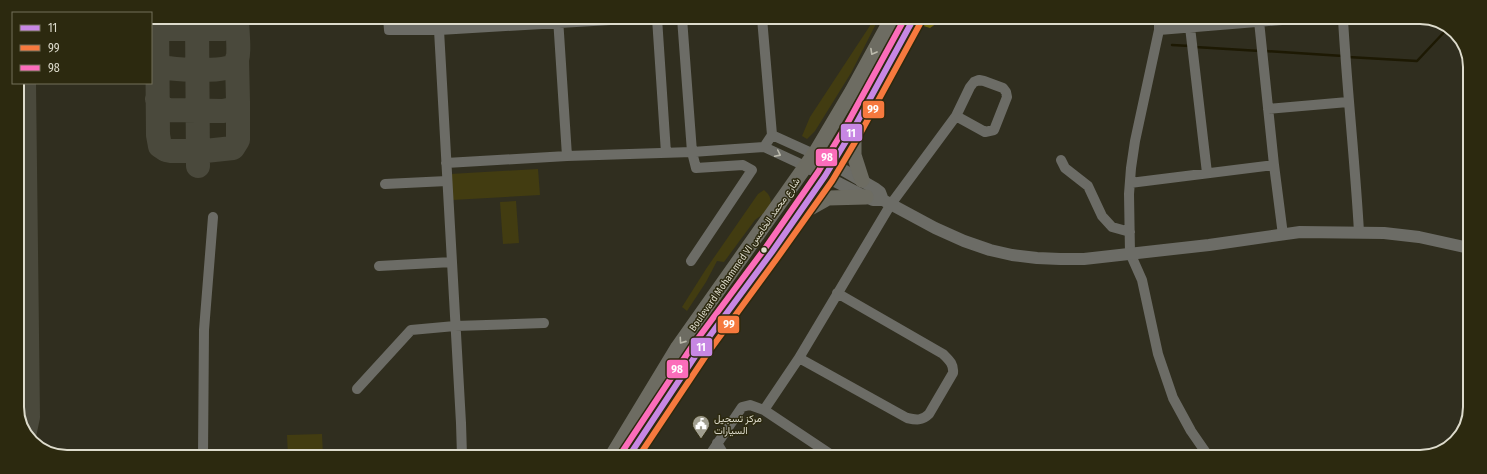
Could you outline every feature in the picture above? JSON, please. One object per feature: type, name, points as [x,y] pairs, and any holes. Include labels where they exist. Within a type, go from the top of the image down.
[{"type":"main road","name":"Boulevard Mohammed VI شارع محمد الخامس","points":[[616,450],[678,347],[810,160],[852,91],[889,24]]},
{"type":"main road","name":"Boulevard Mohammed VI شارع محمد الخامس","points":[[633,450],[700,349],[829,170],[854,128],[911,24]]},
{"type":"main road","points":[[854,128],[854,155],[862,180]]},
{"type":"main road","points":[[797,216],[820,201],[828,198],[866,197]]},
{"type":"street","points":[[389,24],[389,30],[439,30],[510,24]]},
{"type":"street","points":[[558,24],[567,156]]},
{"type":"street","points":[[657,24],[666,152]]},
{"type":"street","points":[[682,24],[692,152],[696,168],[744,165],[752,170],[691,261]]},
{"type":"street","points":[[763,24],[772,135],[764,147]]},
{"type":"street","points":[[1159,24],[1159,30],[1135,141],[1130,183],[1130,253],[1142,280],[1158,354],[1173,398],[1191,431],[1204,450]]},
{"type":"street","points":[[1159,30],[1224,24]]},
{"type":"street","points":[[1259,24],[1283,235]]},
{"type":"street","points":[[1343,24],[1359,232]]},
{"type":"street","points":[[1190,27],[1207,173]]},
{"type":"street","points":[[439,30],[462,450]]},
{"type":"street","points":[[764,410],[799,358],[887,202],[956,116],[970,87],[974,82],[979,80],[1003,88],[1006,92],[1007,97],[994,130],[990,132],[985,132],[956,116]]},
{"type":"street","points":[[1268,109],[1348,102]]},
{"type":"street","points":[[772,135],[810,160],[829,170],[866,197],[873,200],[887,202],[935,228],[964,241],[990,250],[1012,255],[1060,260],[1300,232],[1359,232],[1419,236],[1463,247]]},
{"type":"street","points":[[446,163],[567,156],[692,152],[764,147],[810,160]]},
{"type":"street","points":[[1061,160],[1065,168],[1088,186],[1102,216],[1112,226],[1130,232]]},
{"type":"street","points":[[1130,183],[1274,165]]},
{"type":"street","points":[[829,170],[862,180],[880,192],[887,202]]},
{"type":"street","points":[[385,184],[447,181]]},
{"type":"street","points":[[202,450],[204,330],[213,216]]},
{"type":"street","points":[[379,266],[452,262]]},
{"type":"street","points":[[799,358],[907,418],[916,420],[924,418],[929,414],[953,373],[954,368],[951,362],[943,354],[837,293]]},
{"type":"street","points":[[357,389],[411,330],[456,326],[544,323]]},
{"type":"street","points":[[713,450],[742,407],[750,405],[764,410],[824,450]]},
{"type":"street","points":[[717,443],[721,450]]},
{"type":"shaded area","points":[[871,24],[876,24],[851,73],[815,131],[807,139],[802,136],[810,117]]},
{"type":"shaded area","points":[[917,24],[936,24],[930,28]]},
{"type":"shaded area","points":[[538,169],[540,195],[452,200],[450,174]]},
{"type":"shaded area","points":[[764,190],[770,198],[771,208],[755,220],[724,262],[717,261],[706,282],[687,311],[682,307],[706,269],[758,194]]},
{"type":"shaded area","points":[[516,201],[519,243],[503,244],[500,202]]},
{"type":"shaded area","points":[[322,434],[323,450],[288,450],[287,435]]},
{"type":"waterway","points":[[1348,57],[1417,61],[1445,32]]},
{"type":"waterway","points":[[1172,45],[1190,46]]},
{"type":"waterway","points":[[1195,47],[1260,51]]},
{"type":"waterway","points":[[1265,51],[1343,56]]},
{"type":"taxiway","points":[[157,24],[158,135],[160,146],[171,151],[205,151],[233,148],[238,140],[238,102]]},
{"type":"taxiway","points":[[161,24],[171,29],[223,29],[228,28],[233,24]]},
{"type":"taxiway","points":[[197,24],[198,166]]},
{"type":"taxiway","points":[[157,59],[162,66],[176,69],[212,70],[231,67],[235,65],[238,56],[237,24]]},
{"type":"taxiway","points":[[157,99],[162,108],[169,110],[223,111],[233,109],[238,102],[237,59]]},
{"type":"taxiway","points":[[24,84],[28,417],[27,423]]},
{"type":"transit line","name":"98","points":[[623,450],[693,345],[766,247],[818,172],[847,124],[902,24]]},
{"type":"transit line","name":"11","points":[[633,450],[700,349],[772,252],[825,176],[854,128],[911,24]]},
{"type":"transit line","name":"99","points":[[643,450],[707,354],[832,181],[861,132],[920,24]]},
{"type":"place","name":"مركز تسجيل السيارات","points":[[701,439]]}]
